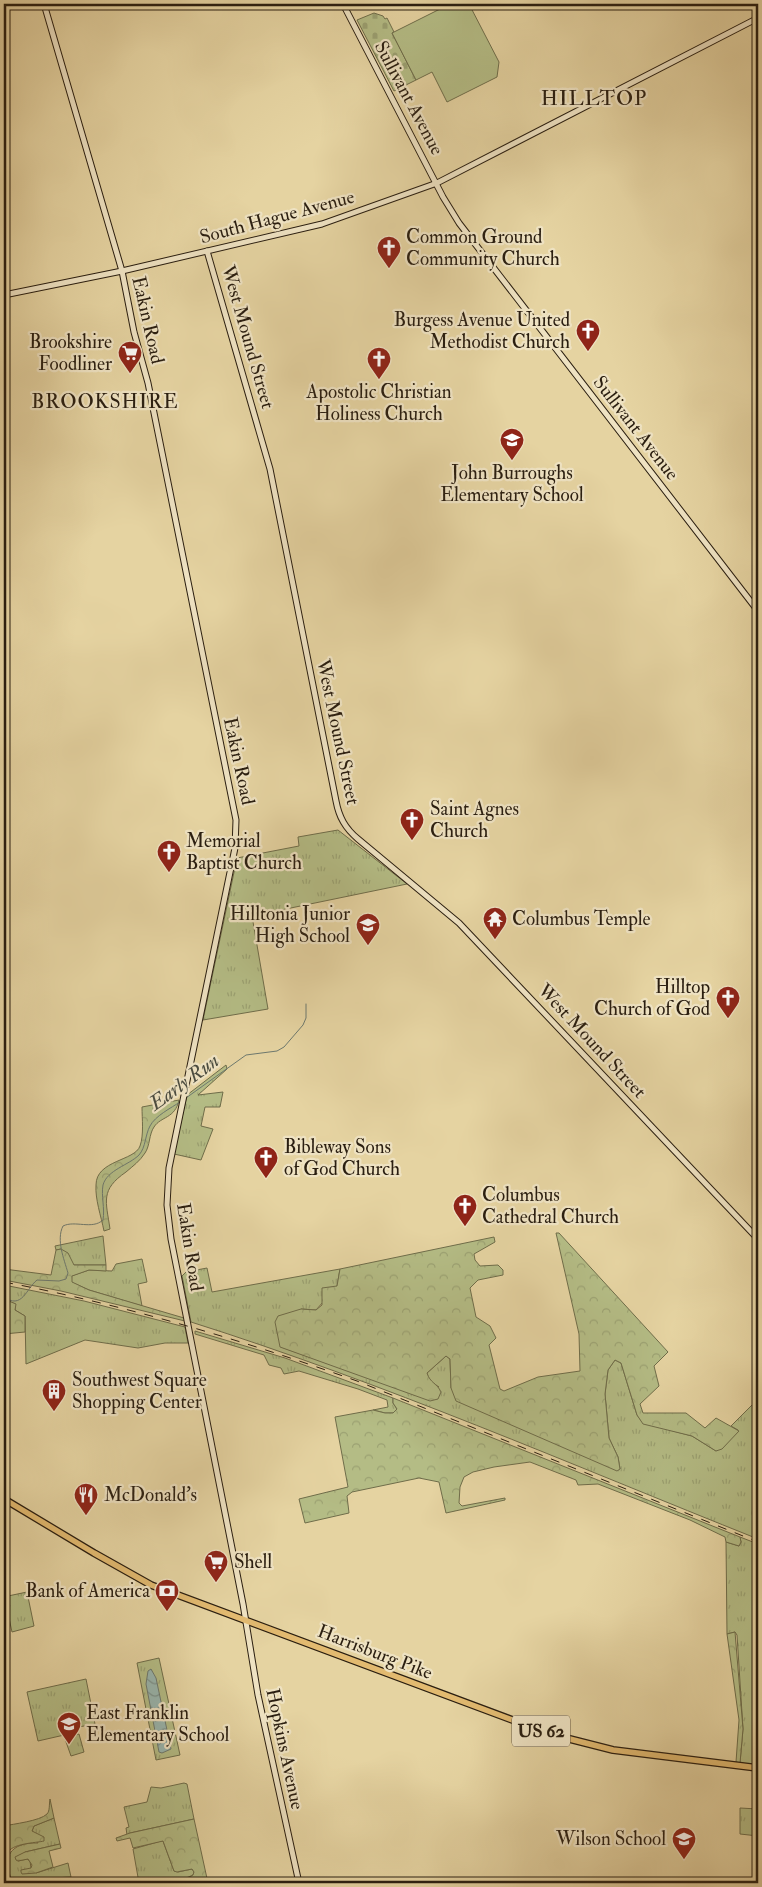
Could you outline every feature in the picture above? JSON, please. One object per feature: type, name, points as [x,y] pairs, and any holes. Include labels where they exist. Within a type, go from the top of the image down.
[{"type":"main road","name":"Harrisburg Pike","points":[[4,1500],[140,1579],[192,1601],[564,1739],[635,1754],[758,1768]]},
{"type":"street","name":"Eakin Road","points":[[44,4],[122,271],[134,332],[154,409],[236,820],[235,848],[182,1100],[168,1177],[168,1222],[246,1620]]},
{"type":"street","name":"Sullivant Avenue","points":[[343,4],[454,216],[758,611]]},
{"type":"street","name":"South Hague Avenue","points":[[4,295],[122,271],[322,224],[437,184],[758,18]]},
{"type":"street","name":"West Mound Street","points":[[207,251],[270,469],[338,811],[342,821],[352,834],[469,932],[758,1239]]},
{"type":"street","name":"Hopkins Avenue","points":[[246,1620],[258,1696],[299,1883]]},
{"type":"green space","points":[[450,4],[469,4],[499,62],[497,77],[447,102],[432,72],[416,80],[392,33]]},
{"type":"green space","points":[[374,13],[383,16],[385,19],[387,18],[394,32],[392,33],[416,80],[394,91],[357,20]]},
{"type":"green space","points":[[338,830],[407,884],[252,916],[268,1009],[203,1020],[237,858],[299,846],[298,837]]},
{"type":"green space","points":[[226,1065],[227,1069],[198,1095],[223,1092],[220,1107],[205,1107],[201,1126],[213,1129],[201,1160],[174,1154],[187,1095]]},
{"type":"green space","points":[[179,1100],[174,1111],[154,1127],[147,1150],[143,1156],[118,1178],[108,1191],[106,1203],[110,1229],[104,1231],[96,1196],[96,1185],[102,1170],[137,1151],[141,1142],[142,1107]]},
{"type":"green space","points":[[556,1233],[559,1233],[668,1352],[654,1366],[659,1386],[640,1404],[643,1413],[686,1413],[705,1428],[716,1418],[739,1431],[722,1449],[716,1451],[692,1436],[643,1424],[637,1415],[621,1363],[615,1360],[608,1370],[605,1394],[609,1438],[618,1457],[620,1469],[617,1471],[456,1401],[451,1388],[450,1359],[446,1356],[427,1373],[441,1392],[438,1399],[430,1401],[280,1347],[275,1322],[278,1316],[301,1309],[316,1310],[322,1305],[322,1288],[337,1286],[340,1269],[494,1237],[495,1242],[474,1254],[475,1260],[480,1266],[498,1265],[503,1270],[503,1275],[478,1280],[470,1288],[476,1317],[490,1326],[496,1338],[489,1345],[500,1389],[504,1391],[538,1377],[580,1371],[579,1334]]},
{"type":"green space","points":[[103,1236],[106,1265],[73,1265],[61,1249],[56,1250],[55,1246]]},
{"type":"green space","points":[[61,1249],[68,1253],[74,1265],[106,1265],[106,1271],[89,1270],[72,1276],[72,1282],[89,1290],[184,1318],[185,1321],[61,1291],[4,1280],[4,1269],[51,1275],[56,1250]]},
{"type":"green space","points":[[142,1259],[147,1282],[138,1284],[142,1306],[89,1290],[71,1282],[71,1276],[89,1270],[112,1271],[116,1264]]},
{"type":"green space","points":[[207,1268],[212,1292],[340,1269],[337,1286],[316,1310],[301,1309],[281,1347],[358,1374],[439,1387],[429,1380],[427,1373],[446,1356],[450,1359],[451,1388],[620,1469],[618,1457],[609,1438],[605,1394],[608,1370],[615,1360],[621,1363],[637,1415],[643,1423],[692,1436],[716,1451],[738,1430],[731,1426],[755,1402],[758,1406],[758,1496],[752,1514],[758,1539],[406,1398],[335,1371],[191,1322],[182,1276],[186,1272]]},
{"type":"green space","points":[[4,1285],[84,1301],[185,1327],[188,1343],[165,1343],[138,1348],[85,1340],[26,1364],[25,1316],[15,1310],[15,1304],[4,1299]]},
{"type":"green space","points":[[4,1299],[16,1304],[15,1310],[25,1316],[25,1332],[4,1334]]},
{"type":"green space","points":[[195,1331],[285,1358],[393,1398],[393,1403],[397,1409],[393,1413],[373,1410],[388,1407],[387,1400],[299,1371],[284,1374],[281,1368],[269,1365],[264,1355],[195,1334]]},
{"type":"green space","points":[[393,1398],[740,1537],[741,1542],[739,1546],[726,1542],[725,1537],[690,1520],[598,1484],[578,1485],[576,1480],[530,1462],[494,1467],[473,1472],[464,1477],[460,1487],[459,1503],[462,1506],[505,1498],[505,1500],[446,1513],[439,1482],[419,1478],[352,1492],[347,1496],[349,1513],[305,1523],[299,1499],[348,1487],[335,1417],[373,1410],[393,1413],[397,1409],[393,1403]]},
{"type":"green space","points":[[740,1537],[758,1544],[758,1765],[740,1763],[743,1729],[737,1635],[735,1632],[727,1634],[726,1542],[739,1546],[741,1542]]},
{"type":"green space","points":[[27,1592],[34,1626],[12,1632],[4,1595],[8,1596]]},
{"type":"green space","points":[[735,1632],[743,1729],[740,1763],[736,1762],[739,1720],[727,1634]]},
{"type":"green space","points":[[159,1658],[180,1755],[156,1760],[137,1663]]},
{"type":"green space","points":[[86,1679],[95,1724],[73,1728],[73,1733],[38,1741],[27,1692]]},
{"type":"green space","points":[[79,1734],[84,1752],[71,1756],[65,1739]]},
{"type":"green space","points":[[187,1784],[194,1819],[127,1835],[126,1828],[129,1827],[124,1807],[147,1802],[151,1787],[161,1788]]},
{"type":"green space","points":[[50,1799],[54,1818],[34,1826],[32,1831],[44,1837],[44,1841],[24,1844],[9,1850],[6,1869],[15,1883],[6,1883],[4,1872],[4,1826],[44,1816],[49,1811]]},
{"type":"green space","points":[[740,1808],[758,1809],[758,1836],[740,1834]]},
{"type":"green space","points":[[54,1818],[60,1844],[25,1852],[18,1861],[27,1859],[30,1861],[31,1868],[36,1873],[68,1863],[71,1877],[35,1883],[13,1882],[8,1865],[10,1853],[21,1845],[38,1843],[32,1831],[34,1826]]},
{"type":"green space","points":[[194,1819],[208,1883],[205,1883],[203,1880],[188,1883],[185,1880],[193,1875],[192,1869],[174,1871],[163,1841],[133,1848],[130,1838],[117,1841],[116,1838],[130,1833]]},
{"type":"green space","points":[[163,1841],[174,1871],[192,1869],[194,1872],[193,1875],[186,1878],[188,1883],[139,1883],[133,1849]]},
{"type":"green space","points":[[60,1844],[61,1848],[49,1851],[53,1867],[36,1873],[22,1874],[21,1870],[31,1868],[32,1865],[28,1859],[18,1861],[15,1857],[25,1852]]},
{"type":"green space","points":[[204,1880],[205,1883],[188,1883]]},
{"type":"water","points":[[151,1669],[156,1678],[171,1749],[162,1753],[159,1752],[146,1684],[148,1671]]},
{"type":"waterway","name":"Early Run","points":[[186,1098],[246,1055],[277,1051],[284,1047],[303,1025],[306,1018],[306,1004]]},
{"type":"waterway","name":"Early Run","points":[[4,1297],[10,1300],[19,1300],[37,1280],[59,1281],[66,1279],[68,1273],[60,1243],[63,1226],[68,1224],[89,1225],[103,1220],[103,1185],[105,1180],[109,1175],[139,1155],[152,1122],[180,1102]]},
{"type":"railway","points":[[4,1282],[94,1301],[139,1313],[227,1338],[314,1366],[357,1381],[758,1542]]},
{"type":"place","name":"Common Ground Community Church","points":[[389,269]]},
{"type":"place","name":"Burgess Avenue United Methodist Church","points":[[588,352]]},
{"type":"place","name":"Brookshire Foodliner","points":[[130,374]]},
{"type":"place","name":"Apostolic Christian Holiness Church","points":[[379,380]]},
{"type":"place","name":"John Burroughs Elementary School","points":[[512,461]]},
{"type":"place","name":"Saint Agnes Church","points":[[412,841]]},
{"type":"place","name":"Memorial Baptist Church","points":[[169,873]]},
{"type":"place","name":"Columbus Temple","points":[[495,940]]},
{"type":"place","name":"Hilltonia Junior High School","points":[[368,946]]},
{"type":"place","name":"Hilltop Church of God","points":[[728,1019]]},
{"type":"place","name":"Bibleway Sons of God Church","points":[[266,1179]]},
{"type":"place","name":"Columbus Cathedral Church","points":[[465,1227]]},
{"type":"place","name":"Southwest Square Shopping Center","points":[[54,1412]]},
{"type":"place","name":"McDonald's","points":[[86,1516]]},
{"type":"place","name":"Shell","points":[[216,1583]]},
{"type":"place","name":"Bank of America","points":[[167,1612]]},
{"type":"place","name":"East Franklin Elementary School","points":[[69,1745]]},
{"type":"place","name":"Wilson School","points":[[684,1860]]},
{"type":"district","name":"HILLTOP","points":[[594,98]]},
{"type":"district","name":"BROOKSHIRE","points":[[105,401]]}]
